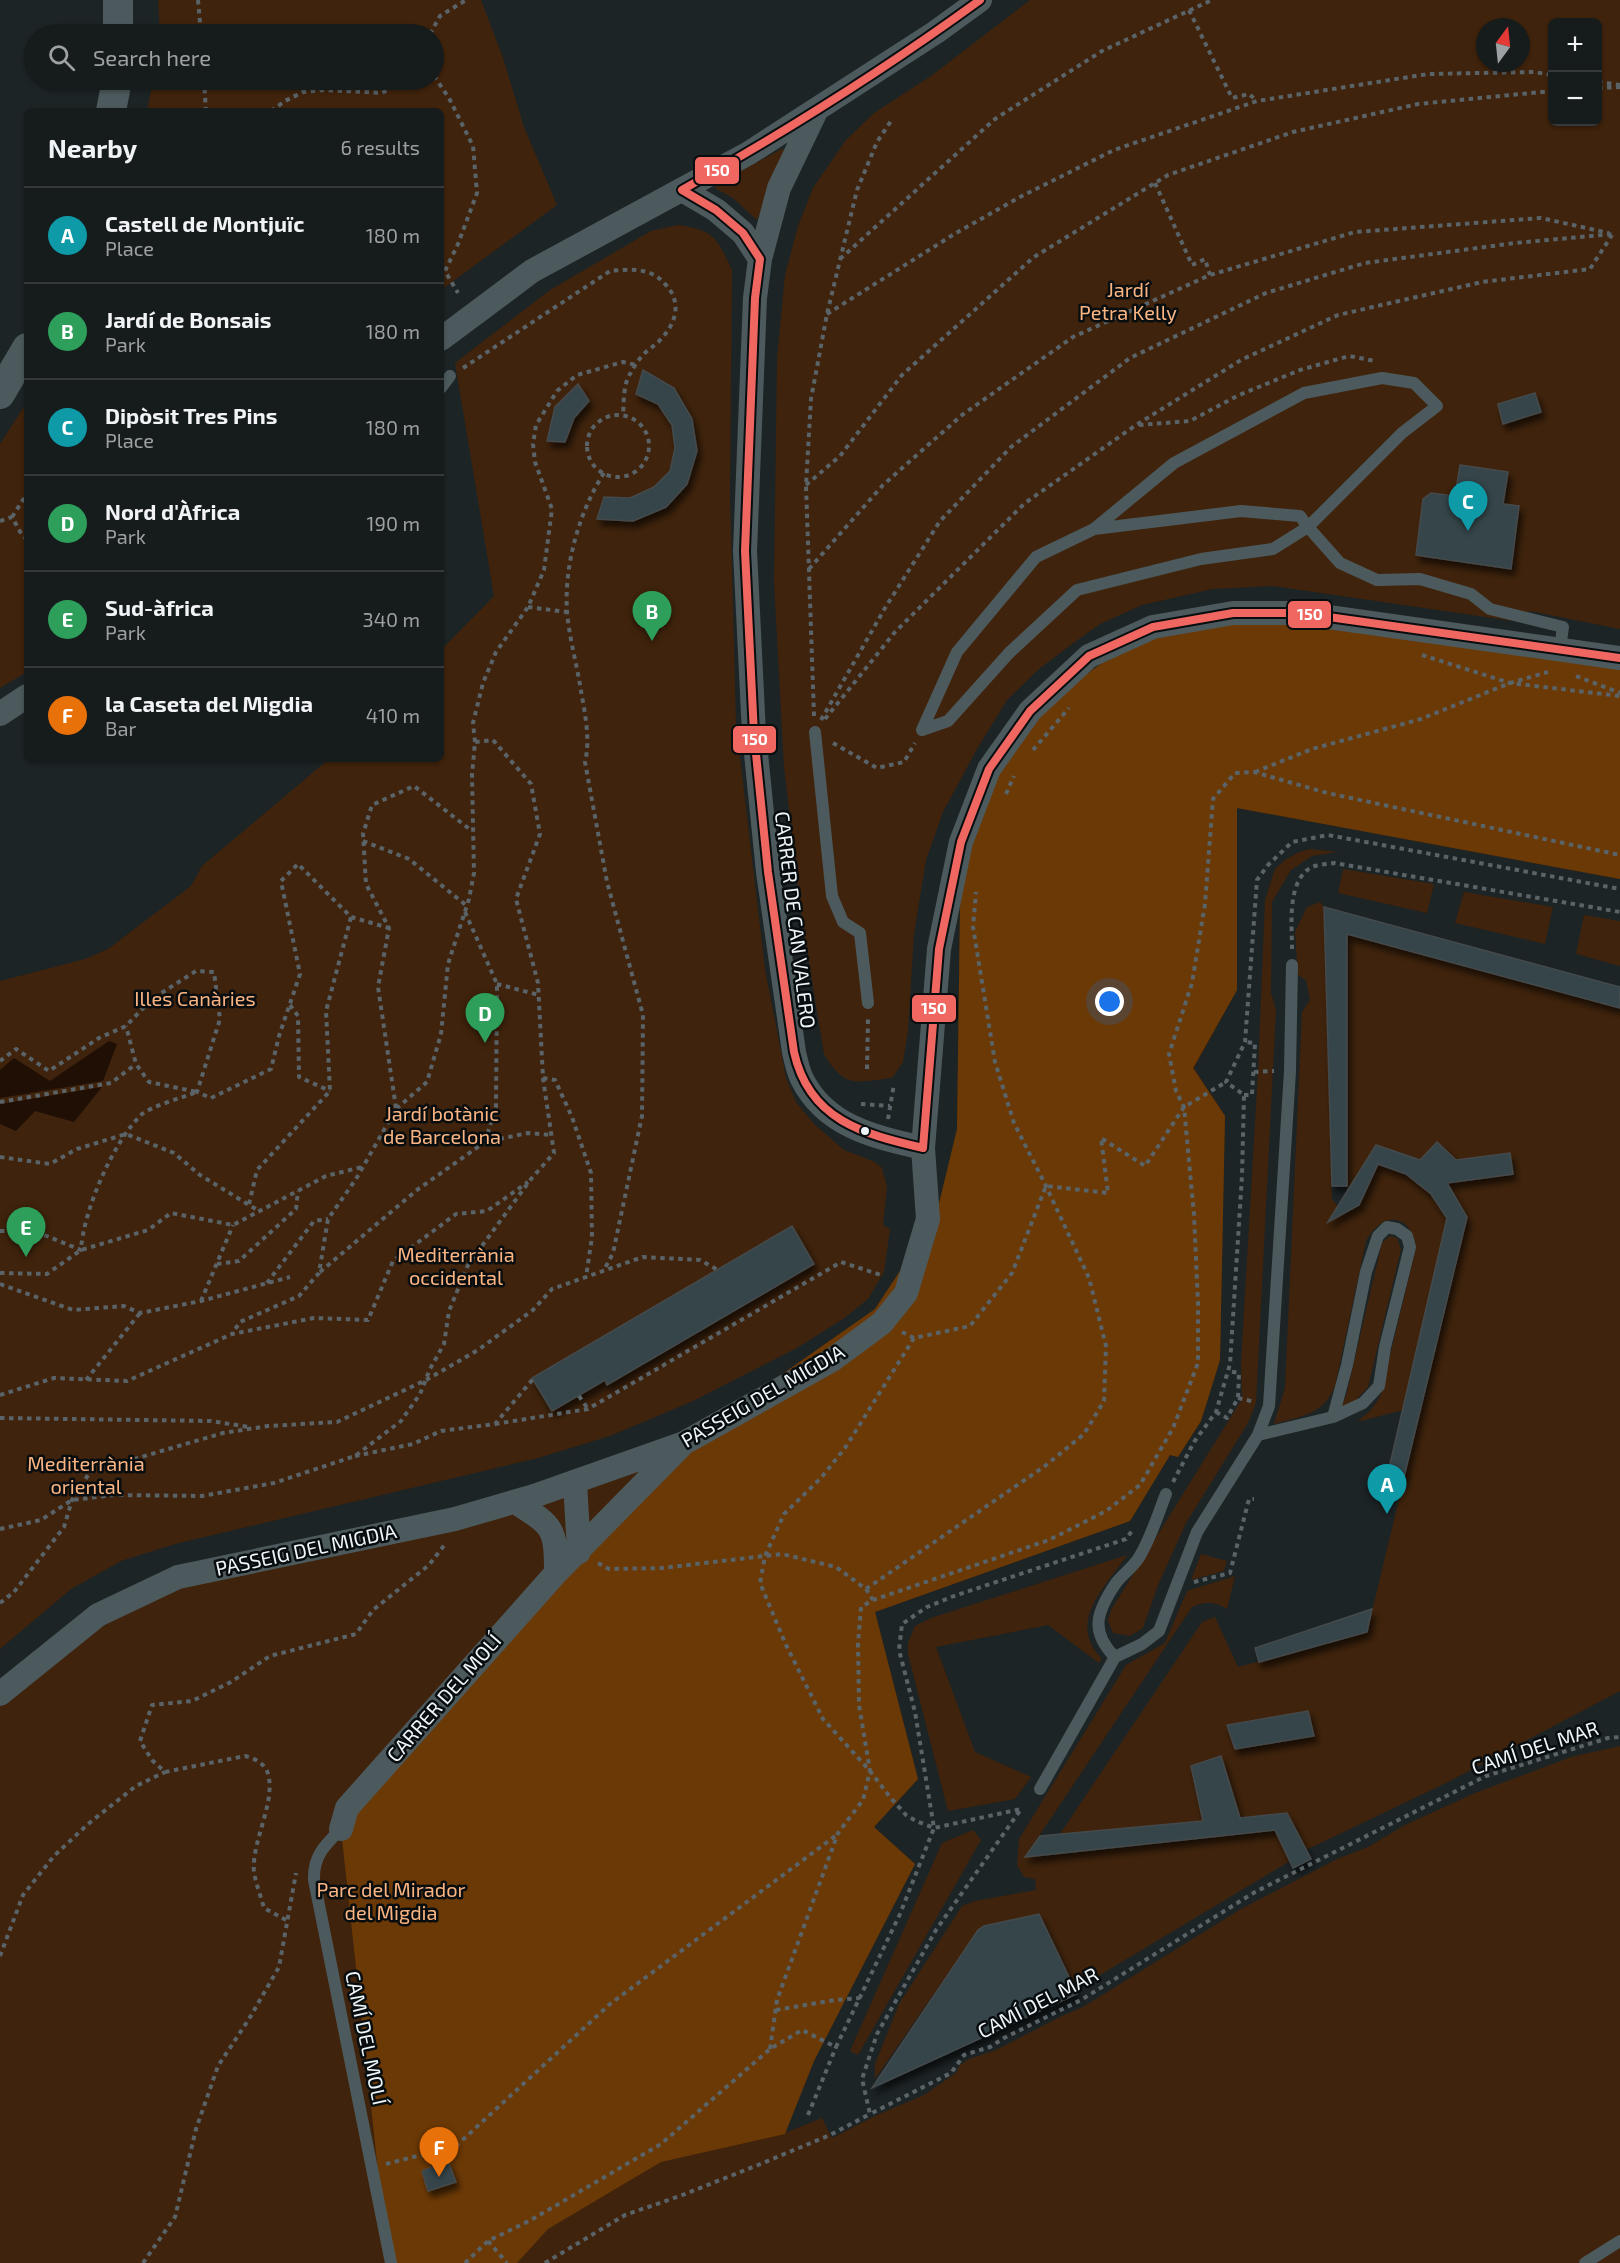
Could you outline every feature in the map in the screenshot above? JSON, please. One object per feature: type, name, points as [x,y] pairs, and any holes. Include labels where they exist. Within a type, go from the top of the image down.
[{"type":"street","points":[[118,0],[118,24]]},
{"type":"street","points":[[444,337],[532,271],[749,153],[936,33],[980,0]]},
{"type":"street","points":[[112,108],[115,90]]},
{"type":"street","name":"CARRER DE CAN VALERO","points":[[817,109],[779,188],[760,259],[755,298],[745,551],[754,734],[765,849],[794,1052],[800,1077],[814,1100],[852,1128],[923,1148]]},
{"type":"street","points":[[682,190],[716,210],[743,233],[760,259]]},
{"type":"street","points":[[0,394],[24,353]]},
{"type":"street","name":"PASSEIG DEL MIGDIA","points":[[0,1694],[98,1614],[178,1577],[455,1519],[515,1502],[684,1443],[832,1360],[882,1323],[906,1293],[928,1219],[923,1148],[939,949],[961,842],[989,769],[1030,711],[1089,656],[1153,627],[1233,612],[1300,613],[1559,659],[1620,658]]},
{"type":"street","points":[[0,714],[24,698]]},
{"type":"street","name":"CARRER DEL MOLÍ","points":[[341,1829],[347,1808],[567,1563],[684,1443]]},
{"type":"street","points":[[567,1563],[575,1482]]},
{"type":"street","points":[[515,1502],[541,1519],[551,1530],[567,1563]]},
{"type":"lane","points":[[444,384],[450,376]]},
{"type":"lane","points":[[1382,378],[1414,383],[1437,406],[1402,433],[1308,527],[1273,549],[1201,559],[1077,590],[1009,654],[948,721],[922,730],[957,652],[1036,558],[1094,529],[1174,463],[1305,393],[1382,378]]},
{"type":"lane","points":[[1094,529],[1241,511],[1300,516],[1340,563],[1377,580],[1420,579],[1471,594],[1490,609],[1563,627],[1559,659]]},
{"type":"lane","points":[[814,732],[832,896],[843,922],[860,933],[868,1003]]},
{"type":"lane","points":[[1040,1789],[1115,1657],[1142,1644],[1159,1631],[1197,1532],[1258,1436],[1269,1406],[1290,1071],[1292,965]]},
{"type":"lane","points":[[1258,1436],[1333,1417],[1363,1403],[1379,1386],[1385,1347],[1410,1247],[1407,1236],[1397,1229],[1388,1227],[1378,1236],[1366,1272],[1347,1365],[1333,1417]]},
{"type":"lane","points":[[1115,1657],[1103,1645],[1097,1632],[1101,1611],[1116,1583],[1138,1558],[1166,1494]]},
{"type":"lane","points":[[320,1849],[341,1829]]},
{"type":"lane","name":"CAMÍ DEL MOLÍ","points":[[320,1849],[315,1864],[314,1880],[391,2263]]},
{"type":"lane","points":[[1586,2263],[1620,2241]]},
{"type":"path","points":[[198,0],[200,24]]},
{"type":"path","points":[[436,24],[440,16],[466,0]]},
{"type":"path","points":[[839,259],[995,119],[1101,51],[1210,0]]},
{"type":"path","points":[[1189,10],[1232,98],[1249,94],[1257,101]]},
{"type":"path","points":[[827,314],[956,233],[1020,197],[1114,150],[1257,101],[1428,74],[1534,72],[1548,74]]},
{"type":"path","points":[[1602,83],[1620,86]]},
{"type":"path","points":[[1602,88],[1620,86]]},
{"type":"path","points":[[205,90],[206,108]]},
{"type":"path","points":[[275,108],[303,92],[325,90],[382,93],[387,90]]},
{"type":"path","points":[[444,90],[473,146],[477,193],[445,271],[458,293]]},
{"type":"path","points":[[806,485],[840,456],[903,375],[1034,257],[1168,175],[1293,132],[1418,104],[1548,91]]},
{"type":"path","points":[[814,732],[806,485],[811,399],[839,259],[857,190],[877,142],[891,121]]},
{"type":"path","points":[[1155,183],[1192,265],[1205,258],[1210,275]]},
{"type":"path","points":[[808,569],[883,485],[962,415],[1073,337],[1210,275],[1355,232],[1541,218],[1612,234],[1515,243],[1365,263],[1266,293],[1130,358],[1011,447],[940,521],[885,608],[814,732]]},
{"type":"path","points":[[450,376],[610,271],[627,269],[647,271],[662,280],[672,291],[676,302],[675,314],[671,327],[661,340],[643,354],[628,376],[623,415]]},
{"type":"path","points":[[320,1273],[328,1220],[396,1109],[427,1082],[441,1034],[448,964],[465,912],[474,873],[472,775],[475,742],[473,723],[483,683],[496,652],[528,607],[544,570],[552,509],[535,462],[533,444],[536,425],[557,391],[577,375],[623,362],[636,365]]},
{"type":"path","points":[[610,415],[623,415],[634,419],[646,432],[650,441],[648,456],[643,465],[628,476],[610,476],[604,473],[597,469],[589,457],[587,447],[590,433],[601,420],[610,415]]},
{"type":"path","points":[[604,473],[590,494],[575,538],[567,612],[585,713],[587,752],[585,762],[607,882],[642,1015],[642,1116],[614,1252],[604,1271]]},
{"type":"path","points":[[0,521],[12,517],[24,499]]},
{"type":"path","points":[[12,517],[24,537]]},
{"type":"path","points":[[528,607],[567,612]]},
{"type":"path","points":[[1411,652],[1510,683],[1620,696]]},
{"type":"path","points":[[373,2168],[456,2146],[610,2004],[838,1833],[863,1800],[870,1771],[859,1706],[858,1644],[861,1607],[873,1600],[1049,1540],[1106,1511],[1140,1485],[1173,1428],[1198,1362],[1194,1215],[1184,1107],[1176,1091],[1169,1054],[1192,983],[1205,904],[1213,799],[1235,773],[1254,772],[1312,749],[1421,719],[1510,683],[1559,659]]},
{"type":"path","points":[[1026,758],[1071,705]]},
{"type":"path","points":[[814,732],[877,768],[904,762],[922,730]]},
{"type":"path","points":[[355,1456],[400,1421],[420,1395],[444,1344],[449,1311],[468,1264],[531,1179],[555,1153],[543,1078],[539,995],[532,957],[516,899],[540,834],[531,784],[493,740],[475,742]]},
{"type":"path","points":[[1005,796],[1019,766]]},
{"type":"path","points":[[1254,772],[1327,793],[1620,855]]},
{"type":"path","points":[[396,1109],[378,987],[389,928],[366,884],[363,834],[372,806],[414,786],[472,831]]},
{"type":"path","points":[[1046,1186],[1108,1193],[1101,1138],[1145,1166],[1184,1107],[1226,1082],[1245,1042],[1257,880],[1268,865],[1292,842],[1328,835],[1620,889]]},
{"type":"path","points":[[363,841],[409,859],[466,906]]},
{"type":"path","points":[[1292,965],[1294,892],[1299,880],[1313,866],[1334,862],[1620,912]]},
{"type":"path","points":[[126,1026],[136,1064],[149,1082],[197,1092],[211,1098],[271,1069],[300,974],[281,881],[298,864],[351,917],[389,928]]},
{"type":"path","points":[[866,1589],[1045,1466],[1084,1434],[1104,1401],[1106,1346],[1089,1278],[1014,1123],[994,1062],[973,927],[977,881]]},
{"type":"path","points":[[465,912],[497,984],[496,1106],[485,1142]]},
{"type":"path","points":[[249,1204],[257,1170],[330,1091],[326,1011],[351,917]]},
{"type":"path","points":[[0,1061],[16,1049],[50,1071],[99,1038],[126,1026],[152,999],[196,971],[214,972],[220,1019],[197,1092]]},
{"type":"path","points":[[497,984],[539,995]]},
{"type":"path","points":[[867,1069],[868,1003]]},
{"type":"path","points":[[289,1005],[298,1016],[299,1077],[330,1091]]},
{"type":"path","points":[[1226,1082],[1244,1095],[1252,1095],[1255,1043],[1245,1042]]},
{"type":"path","points":[[0,1102],[111,1083],[136,1064]]},
{"type":"path","points":[[543,1078],[555,1080],[572,1117],[591,1173],[592,1237],[586,1277]]},
{"type":"path","points":[[887,1127],[894,1084]]},
{"type":"path","points":[[81,1250],[82,1232],[101,1178],[126,1134],[142,1113],[197,1092]]},
{"type":"path","points":[[1166,1494],[1194,1442],[1216,1412],[1228,1371],[1236,1297],[1244,1095]]},
{"type":"path","points":[[856,1104],[890,1106]]},
{"type":"path","points":[[232,1334],[240,1322],[299,1296],[320,1273],[417,1190],[485,1142],[528,1133],[551,1135]]},
{"type":"path","points":[[0,1157],[50,1164],[77,1149],[126,1134],[174,1153],[201,1175],[259,1211]]},
{"type":"path","points":[[0,1273],[46,1274],[81,1250],[148,1230],[171,1213],[233,1225],[326,1176],[362,1167]]},
{"type":"path","points":[[0,1395],[54,1378],[127,1382],[232,1334],[314,1318],[368,1320],[393,1262],[456,1214],[487,1211],[531,1179]]},
{"type":"path","points":[[870,2114],[862,2079],[877,2034],[936,1930],[1021,1809],[934,1827],[906,1815],[823,1719],[786,1645],[760,1583],[765,1556],[784,1514],[821,1478],[845,1448],[914,1338],[970,1326],[1012,1273],[1046,1186]]},
{"type":"path","points":[[217,1264],[238,1261],[296,1209],[298,1190]]},
{"type":"path","points":[[267,1283],[314,1221],[328,1220]]},
{"type":"path","points":[[201,1301],[233,1225]]},
{"type":"path","points":[[0,1231],[37,1232],[81,1250]]},
{"type":"path","points":[[0,1603],[14,1592],[64,1527],[72,1500],[90,1472],[223,1433],[256,1428],[337,1422],[426,1380],[478,1350],[533,1310],[552,1289],[643,1257],[700,1260],[718,1269]]},
{"type":"path","points":[[0,1529],[41,1520],[72,1500],[114,1495],[202,1496],[274,1483],[355,1456],[413,1444],[441,1431],[588,1409],[841,1262],[884,1276]]},
{"type":"path","points":[[0,1284],[73,1310],[123,1306],[140,1313],[201,1301],[290,1277]]},
{"type":"path","points":[[86,1380],[140,1313]]},
{"type":"path","points":[[1216,1412],[1227,1418],[1239,1398],[1239,1373],[1228,1371]]},
{"type":"path","points":[[495,1424],[533,1379]]},
{"type":"path","points":[[579,1396],[588,1409]]},
{"type":"path","points":[[0,1418],[211,1421],[256,1428]]},
{"type":"path","points":[[1176,1587],[1230,1573],[1249,1498],[1254,1499]]},
{"type":"path","points":[[808,2115],[836,2047],[900,1914],[934,1827],[915,1712],[899,1650],[902,1624],[927,1607],[954,1596],[1126,1539],[1139,1524]]},
{"type":"path","points":[[165,1772],[152,1760],[140,1741],[152,1705],[192,1701],[231,1682],[270,1656],[356,1634],[372,1610],[429,1564],[447,1543]]},
{"type":"path","points":[[567,1563],[609,1569],[662,1568],[782,1554],[836,1567],[866,1589],[873,1600]]},
{"type":"path","name":"CAMÍ DEL MAR","points":[[545,2263],[625,2214],[680,2196],[830,2135],[951,2073],[964,2055],[990,2047],[1081,2001],[1256,1892],[1486,1776],[1608,1738],[1620,1737]]},
{"type":"path","points":[[0,1956],[23,1895],[54,1856],[88,1824],[136,1786],[165,1772],[244,1756],[256,1759],[266,1769],[269,1782],[254,1871],[264,1908],[286,1920]]},
{"type":"path","points":[[770,2049],[777,2000],[838,1833]]},
{"type":"path","points":[[143,2263],[175,2217],[196,2129],[218,2066],[279,1967],[298,1863],[320,1849]]},
{"type":"path","points":[[776,2010],[860,1998]]},
{"type":"path","points":[[465,2263],[488,2241],[531,2220],[661,2144],[770,2049],[802,2030],[836,2047]]},
{"type":"path","points":[[488,2241],[507,2263]]},
{"type":"green space","points":[[158,0],[481,0],[503,58],[524,127],[557,205],[444,288],[444,108],[148,108],[151,90],[444,90],[444,24],[159,24]]},
{"type":"green space","name":"Jardí Petra Kelly","points":[[1030,0],[1620,0],[1620,629],[1530,611],[1513,621],[1273,586],[1213,589],[1142,605],[1100,624],[1039,669],[1007,700],[977,749],[943,812],[926,860],[914,934],[908,1031],[903,1062],[892,1078],[852,1081],[838,1073],[824,1054],[801,913],[784,767],[774,582],[777,359],[785,275],[798,226],[813,188],[846,140],[874,113],[931,76]]},
{"type":"green space","points":[[782,149],[787,150],[757,220],[733,198],[715,188],[717,183]]},
{"type":"green space","name":"Jardí botànic de Barcelona","points":[[678,225],[707,233],[718,243],[732,270],[730,497],[736,723],[765,969],[786,1078],[796,1102],[814,1124],[844,1150],[875,1162],[882,1168],[887,1187],[883,1225],[890,1229],[884,1272],[868,1299],[843,1319],[797,1348],[693,1401],[610,1436],[538,1458],[175,1544],[121,1561],[71,1589],[0,1649],[0,981],[85,959],[108,949],[191,886],[202,866],[325,762],[444,762],[444,647],[494,596],[455,363],[550,290],[651,231]]},
{"type":"green space","points":[[24,407],[24,674],[0,688],[0,444]]},
{"type":"green space","name":"Parc del Mirador del Migdia","points":[[1231,620],[1309,624],[1620,669],[1620,879],[1237,808],[1237,990],[1193,1068],[1225,1116],[1220,1360],[1201,1421],[1178,1457],[1170,1455],[1130,1521],[875,1612],[918,1779],[874,1827],[915,1864],[814,2061],[785,2134],[661,2162],[548,2229],[517,2263],[388,2263],[341,1829],[684,1443],[875,1309],[936,1216],[957,1129],[960,907],[963,867],[997,777],[1027,733],[1059,694],[1102,663],[1148,640]]},
{"type":"green space","name":"Parc del Mirador del Migdia","points":[[1102,663],[1620,879],[1237,808],[1237,990],[1194,1068],[1225,1116],[1220,1360],[1201,1421],[1178,1457],[1170,1455],[1130,1521],[875,1612],[918,1779],[874,1827],[915,1864],[814,2061],[785,2133],[822,2118],[832,2138],[924,2095],[956,2073],[960,2065],[969,2059],[996,2050],[1083,2007],[1241,1909],[1337,1859],[1368,1847],[1405,1825],[1475,1793],[1571,1757],[1620,1746],[1620,2263],[0,2263],[0,1694],[178,1577],[455,1519],[684,1443],[875,1309],[936,1216],[957,1130],[960,907]]},
{"type":"green space","points":[[1310,849],[1338,852],[1312,856],[1291,870],[1272,902],[1271,993],[1276,1010],[1256,1403],[1248,1423],[1186,1523],[1158,1585],[1143,1628],[1130,1636],[1113,1633],[1108,1621],[1111,1610],[1242,1399],[1241,1363],[1258,1071],[1265,900],[1275,869],[1299,852]]},
{"type":"green space","points":[[1343,869],[1434,884],[1427,913],[1338,893]]},
{"type":"green space","points":[[1464,892],[1553,907],[1545,944],[1455,923]]},
{"type":"green space","points":[[1320,902],[1324,907],[1332,1199],[1339,1208],[1359,1205],[1378,1164],[1411,1178],[1426,1190],[1447,1218],[1403,1410],[1357,1422],[1370,1411],[1380,1397],[1416,1248],[1409,1228],[1395,1220],[1380,1224],[1366,1241],[1335,1386],[1330,1396],[1318,1409],[1310,1413],[1274,1424],[1285,1388],[1302,1012],[1310,1000],[1306,980],[1298,975],[1295,932],[1307,907]]},
{"type":"green space","points":[[1584,915],[1620,921],[1620,966],[1576,954]]},
{"type":"green space","points":[[1347,934],[1620,1008],[1620,1691],[1446,1783],[1306,1850],[1286,1813],[1060,1834],[1202,1622],[1215,1617],[1238,1667],[1367,1632],[1467,1217],[1414,1158],[1376,1145],[1347,1191]]},
{"type":"green space","points":[[1390,1236],[1397,1238],[1401,1249],[1368,1387],[1353,1403],[1339,1410],[1346,1396],[1382,1243]]},
{"type":"green space","points":[[1201,1554],[1227,1561],[1224,1571],[1191,1580]]},
{"type":"green space","points":[[1127,1555],[1100,1593],[1088,1619],[1088,1632],[1092,1645],[1102,1659],[1099,1663],[1048,1625],[936,1647],[975,1752],[1031,1777],[1015,1799],[948,1811],[908,1654],[908,1643],[915,1626],[931,1618]]},
{"type":"green space","points":[[1235,1576],[1227,1609],[1210,1603],[1192,1607],[1025,1857],[1275,1830],[1290,1861],[1075,1990],[1039,1914],[984,1926],[978,1930],[875,2079],[875,2064],[899,2004],[962,1906],[975,1901],[1036,1890],[1035,1879],[1024,1877],[1017,1865],[1019,1839],[1126,1665],[1165,1643],[1187,1591]]},
{"type":"green space","points":[[973,1830],[981,1840],[858,2055],[850,2051],[942,1843]]},
{"type":"shaded area","points":[[109,1041],[117,1044],[103,1081],[0,1098],[0,1070],[14,1058],[50,1081]]},
{"type":"shaded area","points":[[102,1087],[74,1122],[35,1111],[16,1131],[0,1124],[0,1104]]},
{"type":"building","points":[[643,370],[674,388],[692,419],[697,451],[687,484],[666,507],[633,521],[597,519],[604,497],[630,498],[654,487],[670,471],[675,448],[672,425],[658,404],[636,394]]},
{"type":"building","points":[[578,384],[589,401],[574,418],[565,442],[547,441],[555,407]]},
{"type":"building","points":[[1535,393],[1541,412],[1503,424],[1498,404]]},
{"type":"building","points":[[1460,465],[1508,472],[1503,504],[1519,506],[1511,569],[1416,555],[1423,499],[1431,493],[1455,496]]},
{"type":"building","points":[[1324,907],[1620,987],[1620,1008],[1347,934],[1347,1186],[1332,1186]]},
{"type":"building","points":[[1437,1142],[1456,1160],[1510,1153],[1513,1174],[1447,1183],[1467,1217],[1403,1481],[1387,1477],[1447,1218],[1431,1194],[1406,1174],[1378,1164],[1359,1205],[1328,1222],[1376,1145],[1420,1160]]},
{"type":"building","points":[[792,1226],[814,1264],[607,1385],[605,1380],[552,1411],[532,1378]]},
{"type":"building","points":[[1372,1609],[1367,1632],[1259,1662],[1255,1648]]},
{"type":"building","points":[[1308,1711],[1314,1736],[1235,1749],[1227,1725]]},
{"type":"building","points":[[1221,1756],[1240,1818],[1287,1813],[1311,1859],[1293,1868],[1275,1830],[1025,1857],[1040,1836],[1203,1821],[1191,1766]]},
{"type":"building","points":[[1039,1914],[1077,1994],[872,2088],[978,1930],[984,1926]]},
{"type":"building","points":[[448,2161],[456,2182],[428,2191],[422,2171]]},
{"type":"transit line","name":"150","points":[[980,0],[834,100],[682,190],[716,210],[743,233],[760,259],[755,298],[745,551],[754,734],[768,872],[794,1052],[801,1075],[812,1094],[826,1109],[860,1129],[880,1137],[923,1148],[939,949],[961,842],[989,769],[1030,711],[1089,656],[1153,627],[1233,613],[1300,613],[1620,658]]},
{"type":"place","name":"Dipòsit Tres Pins","points":[[1468,531]]},
{"type":"place","name":"Jardí de Bonsais","points":[[652,641]]},
{"type":"place","name":"Nord d'Àfrica","points":[[485,1043]]},
{"type":"place","name":"Sud-àfrica","points":[[26,1257]]},
{"type":"place","name":"Castell de Montjuïc","points":[[1387,1514]]},
{"type":"place","name":"la Caseta del Migdia","points":[[439,2177]]},
{"type":"park label","name":"Illes Canàries","points":[[195,999]]},
{"type":"park label","name":"Mediterrània occidental","points":[[456,1266]]},
{"type":"park label","name":"Mediterrània oriental","points":[[86,1476]]}]
